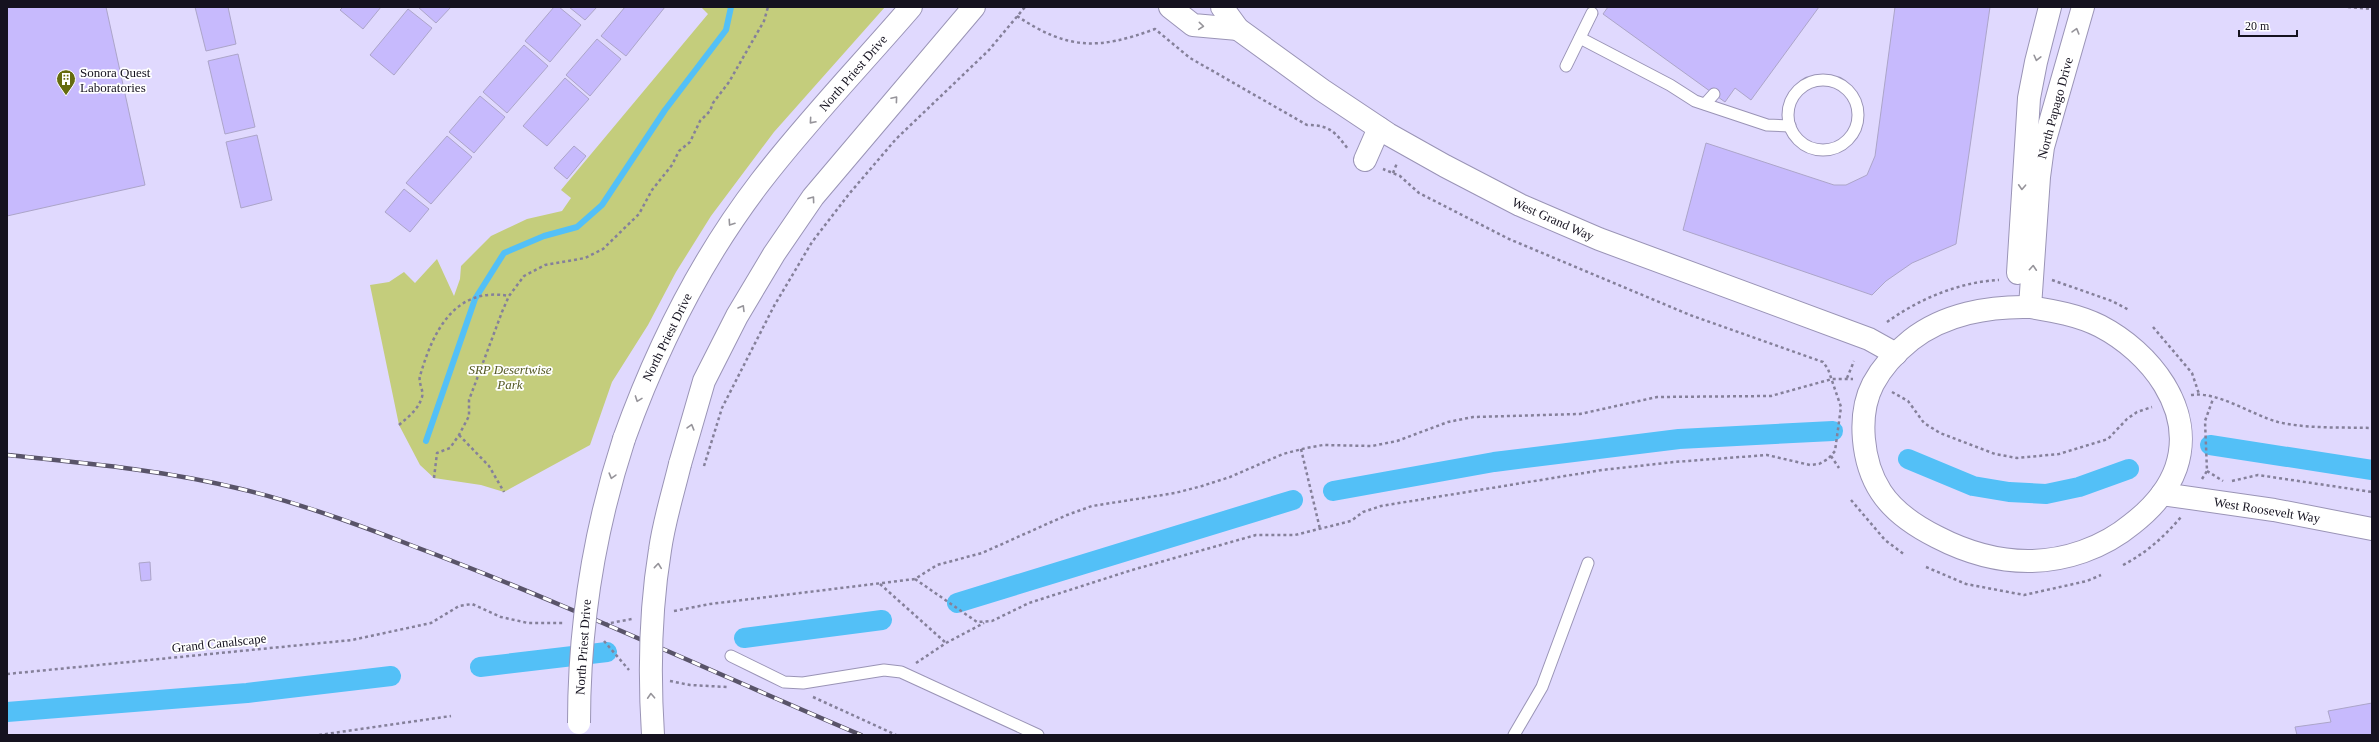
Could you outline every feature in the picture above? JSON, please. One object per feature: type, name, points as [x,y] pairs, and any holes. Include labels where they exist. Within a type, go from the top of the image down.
[{"type":"street","name":"North Priest Drive","points":[[579,729],[581,658],[590,577],[600,523],[624,439],[658,351],[704,266],[734,219],[782,156],[911,7]]},
{"type":"street","points":[[1170,7],[1193,26],[1238,29]]},
{"type":"street","name":"West Grand Way","points":[[1222,7],[1238,29],[1379,128],[1445,166],[1520,205],[1599,239],[1869,340],[1896,354]]},
{"type":"street","name":"North Papago Drive","points":[[2023,307],[2029,98],[2036,62],[2050,7]]},
{"type":"street","name":"North Papago Drive","points":[[2023,307],[2043,147],[2083,7]]},
{"type":"street","points":[[653,735],[650,678],[653,616],[660,550],[680,464],[704,381],[737,316],[774,254],[813,197],[969,10]]},
{"type":"street","points":[[1365,160],[1379,128]]},
{"type":"street","points":[[2023,307],[2060,312],[2099,326],[2133,348],[2158,374],[2173,400],[2180,431],[2178,459],[2162,494],[2138,520],[2120,534],[2093,547],[2055,560],[2001,560],[1970,553],[1928,532],[1909,520],[1881,492],[1866,455],[1864,431],[1868,396],[1873,384],[1896,354],[1912,339],[1948,319],[1993,308],[2023,307]]},
{"type":"street","name":"West Roosevelt Way","points":[[2162,494],[2274,510],[2372,528]]},
{"type":"lane","points":[[1566,66],[1592,13]]},
{"type":"lane","points":[[1580,38],[1670,85],[1695,101],[1767,125],[1790,126]]},
{"type":"lane","points":[[1815,81],[1838,83],[1850,94],[1858,109],[1858,120],[1855,131],[1848,140],[1838,147],[1827,150],[1815,150],[1804,145],[1795,137],[1790,126],[1788,114],[1790,102],[1796,92],[1805,85],[1815,81]]},
{"type":"lane","points":[[1705,104],[1714,94]]},
{"type":"lane","points":[[1514,735],[1542,687],[1588,562]]},
{"type":"lane","points":[[731,656],[784,682],[803,683],[884,670],[901,672],[1038,735]]},
{"type":"path","points":[[434,478],[438,453],[450,448],[459,435],[468,416],[469,400],[509,296],[524,276],[545,265],[585,258],[603,249],[639,214],[652,190],[672,165],[679,151],[690,142],[700,121],[710,111],[713,103],[730,82],[764,21],[768,7]]},
{"type":"path","points":[[704,466],[722,408],[774,306],[812,242],[849,194],[896,139],[989,50],[1025,7]]},
{"type":"path","points":[[2348,7],[2372,9]]},
{"type":"path","points":[[901,672],[946,643],[984,623],[992,621],[1029,603],[1132,570],[1256,535],[1295,535],[1350,521],[1363,512],[1381,506],[1602,470],[1767,455],[1810,465],[1819,464],[1831,456],[1835,451],[1841,407],[1832,379],[1823,362],[1690,315],[1509,239],[1418,193],[1393,173],[1365,160],[1333,131],[1316,125],[1307,125],[1190,58],[1155,29],[1110,43],[1080,45],[1042,32],[1017,16]]},
{"type":"path","points":[[1333,131],[1336,126]]},
{"type":"path","points":[[1393,173],[1397,162]]},
{"type":"path","points":[[1887,322],[1905,310],[1935,295],[1984,281],[2006,280]]},
{"type":"path","points":[[2047,280],[2112,301],[2129,310]]},
{"type":"path","points":[[399,425],[416,410],[422,396],[419,378],[435,334],[448,315],[466,300],[497,293],[509,296]]},
{"type":"path","points":[[2153,327],[2192,372],[2199,394]]},
{"type":"path","points":[[1847,378],[1854,361]]},
{"type":"path","points":[[984,623],[977,622],[915,579],[937,565],[982,553],[1060,518],[1092,506],[1175,493],[1202,486],[1230,477],[1259,462],[1301,449],[1323,445],[1372,446],[1397,441],[1448,422],[1473,417],[1580,414],[1657,397],[1772,396],[1832,379],[1847,378],[1858,380]]},
{"type":"path","points":[[1887,389],[1908,401],[1924,423],[1940,433],[1994,454],[2017,458],[2059,454],[2108,439],[2137,412],[2159,405]]},
{"type":"path","points":[[2186,396],[2199,394],[2213,399],[2226,401],[2278,422],[2309,427],[2372,428]]},
{"type":"path","points":[[2213,399],[2205,421],[2207,470],[2217,478],[2226,482],[2258,475],[2372,492]]},
{"type":"path","points":[[459,435],[489,466],[504,492]]},
{"type":"path","points":[[1301,449],[1320,529]]},
{"type":"path","points":[[1831,456],[1839,468]]},
{"type":"path","points":[[1851,500],[1885,540],[1905,555]]},
{"type":"path","points":[[2123,565],[2138,557],[2164,537],[2182,516]]},
{"type":"path","points":[[1926,567],[1966,584],[2024,595],[2087,581],[2101,575]]},
{"type":"path","points":[[880,584],[946,643]]},
{"type":"path","name":"Grand Canalscape","points":[[7,674],[352,640],[432,623]]},
{"type":"path","points":[[806,694],[896,735]]},
{"type":"path","points":[[319,735],[451,716]]},
{"type":"green space","name":"SRP Desertwise Park","points":[[701,7],[885,7],[774,132],[711,216],[676,272],[648,325],[612,382],[590,445],[504,492],[481,485],[434,478],[420,465],[399,425],[370,285],[389,282],[404,272],[415,283],[437,259],[454,296],[460,279],[461,266],[491,236],[527,219],[562,211],[571,198],[561,190],[708,14]]},
{"type":"building","name":"Sonora Quest Laboratories","points":[[7,7],[106,7],[145,185],[7,216]]},
{"type":"building","points":[[195,7],[228,7],[236,44],[206,51]]},
{"type":"building","points":[[343,7],[381,7],[363,29],[340,10]]},
{"type":"building","points":[[418,7],[451,7],[436,23]]},
{"type":"building","points":[[554,7],[559,7],[581,25],[550,62],[525,41]]},
{"type":"building","points":[[569,7],[597,7],[585,20]]},
{"type":"building","points":[[625,7],[665,7],[626,56],[601,36]]},
{"type":"building","points":[[1608,7],[1819,7],[1751,100],[1735,88],[1725,102],[1603,14]]},
{"type":"building","points":[[1895,7],[1990,7],[1956,244],[1912,263],[1886,281],[1872,295],[1683,230],[1706,143],[1834,185],[1846,185],[1867,175],[1875,156]]},
{"type":"building","points":[[408,9],[432,28],[394,75],[370,55]]},
{"type":"building","points":[[597,39],[621,59],[590,96],[566,75]]},
{"type":"building","points":[[524,45],[548,66],[507,113],[483,92]]},
{"type":"building","points":[[238,54],[255,127],[225,134],[208,61]]},
{"type":"building","points":[[565,78],[589,99],[547,146],[523,126]]},
{"type":"building","points":[[480,96],[505,117],[474,153],[449,132]]},
{"type":"building","points":[[257,135],[272,200],[241,208],[226,142]]},
{"type":"building","points":[[447,136],[472,157],[431,204],[406,183]]},
{"type":"building","points":[[574,146],[586,156],[567,179],[554,168]]},
{"type":"building","points":[[404,189],[429,209],[410,232],[385,212]]},
{"type":"building","points":[[150,562],[151,580],[141,581],[139,563]]},
{"type":"building","points":[[2372,703],[2372,735],[2297,735],[2295,727],[2331,722],[2328,711]]},
{"type":"waterway","points":[[426,441],[475,299],[504,253],[544,236],[577,227],[602,205],[665,110],[726,30],[731,7]]},
{"type":"waterway","points":[[1333,491],[1494,462],[1679,439],[1833,431]]},
{"type":"waterway","points":[[2210,445],[2372,470]]},
{"type":"waterway","points":[[1908,459],[1973,486],[2009,492],[2046,494],[2079,487],[2129,469]]},
{"type":"waterway","points":[[957,603],[1293,500]]},
{"type":"waterway","points":[[744,638],[882,620]]},
{"type":"waterway","points":[[480,667],[607,652]]},
{"type":"waterway","points":[[7,712],[247,693],[391,676]]},
{"type":"railway","points":[[7,455],[124,468],[212,482],[307,507],[392,538],[526,591],[861,735]]},
{"type":"place","name":"Sonora Quest Laboratories","points":[[66,96]]}]
